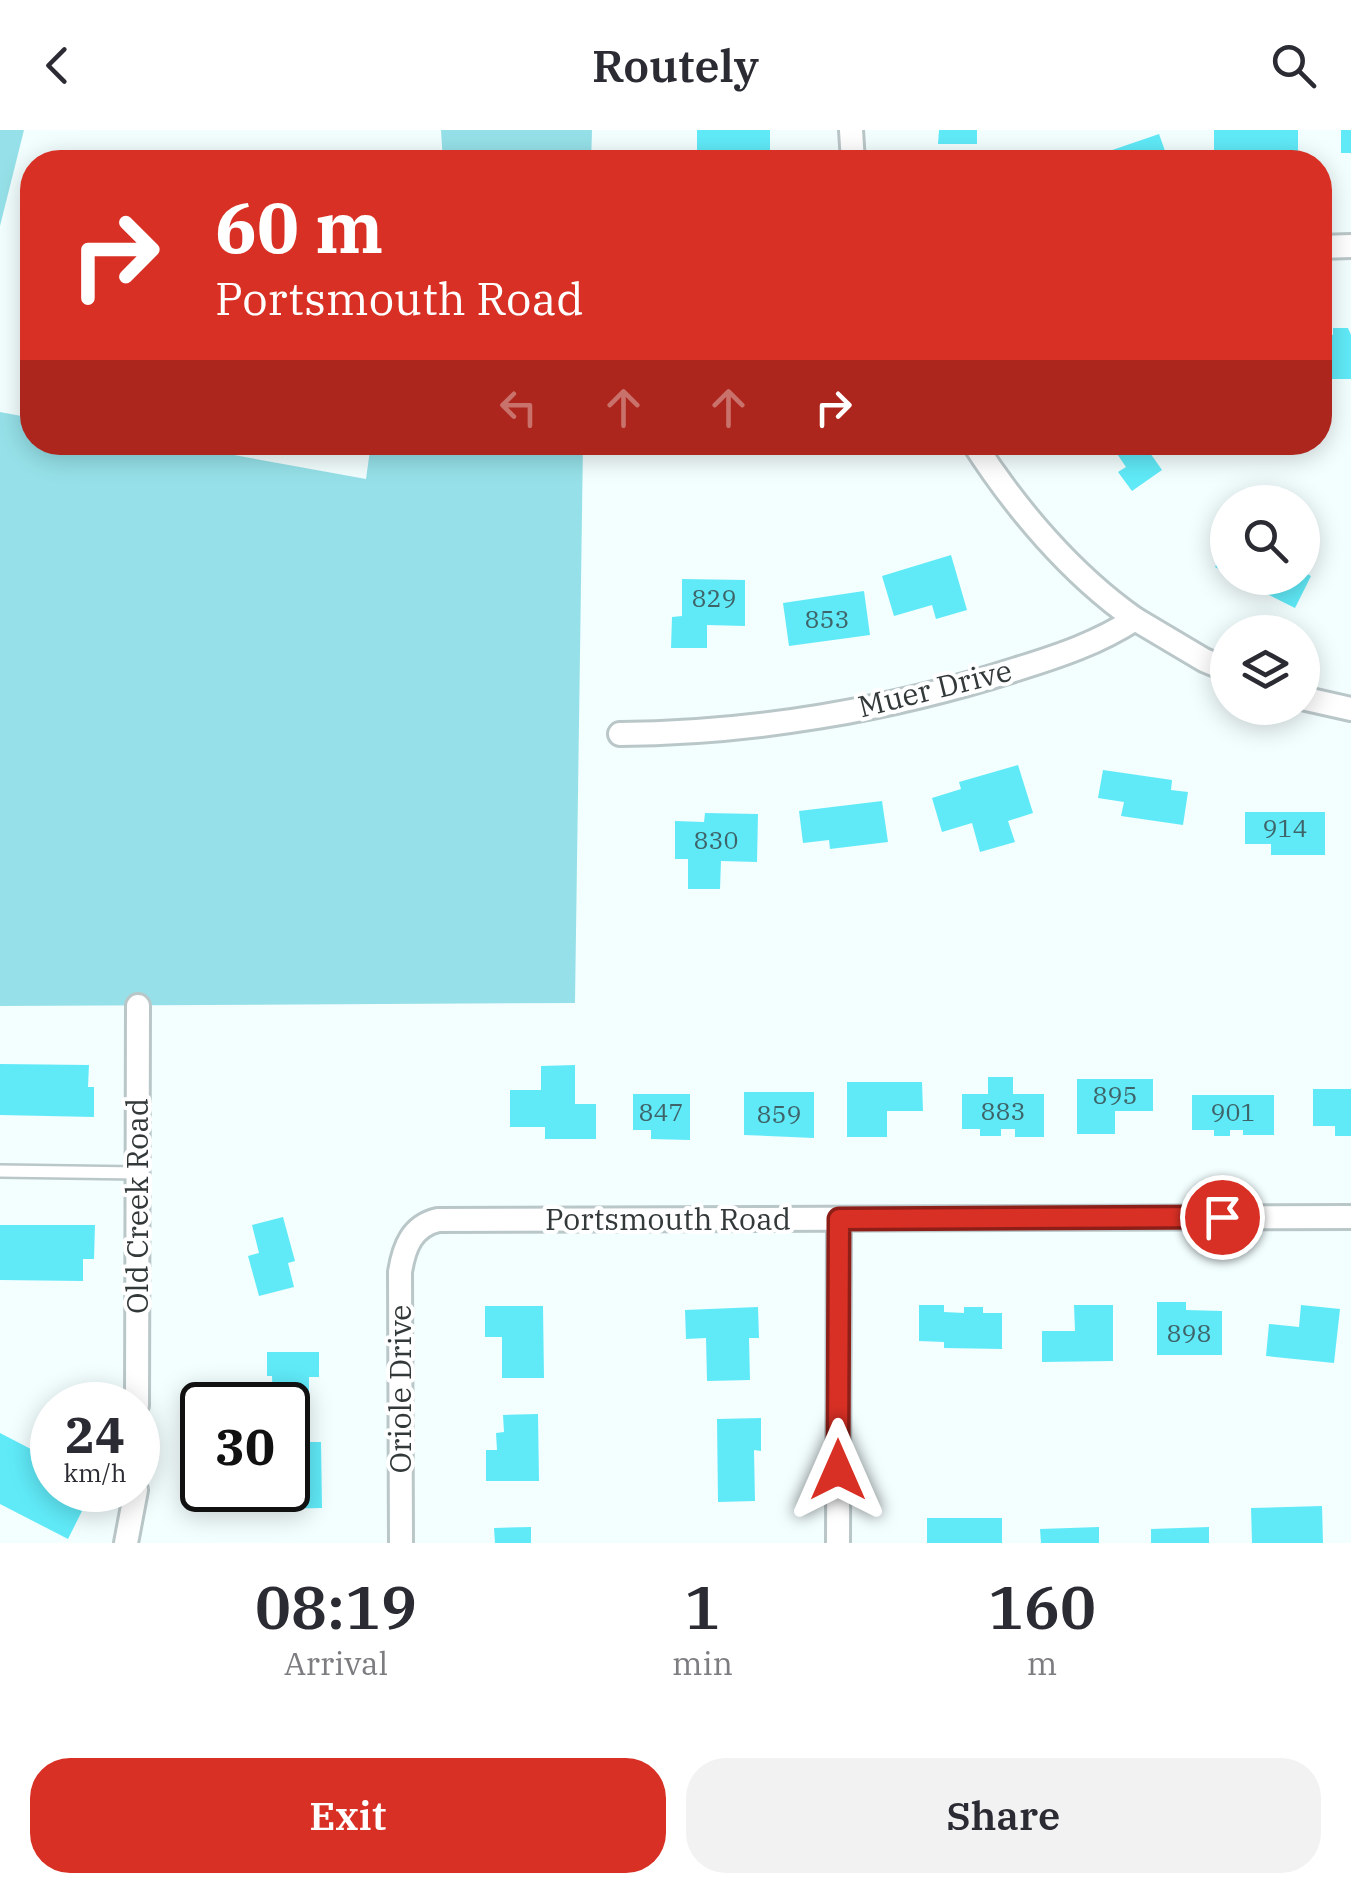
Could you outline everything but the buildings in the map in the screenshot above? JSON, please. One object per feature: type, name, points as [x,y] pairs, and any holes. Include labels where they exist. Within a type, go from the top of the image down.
[{"type":"street","points":[[982,455],[1014,500],[1104,597],[1210,662]]},
{"type":"street","name":"Muer Drive","points":[[620,734],[786,721],[917,696],[1076,650],[1110,636],[1135,619]]},
{"type":"street","points":[[1320,702],[1351,709]]},
{"type":"street","name":"Old Creek Road","points":[[137,1382],[138,1006]]},
{"type":"street","name":"Portsmouth Road","points":[[411,1238],[426,1223],[438,1220],[1351,1217]]},
{"type":"street","points":[[838,1543],[839,1219]]},
{"type":"street","name":"Oriole Drive","points":[[401,1543],[400,1272],[411,1238]]},
{"type":"street","points":[[126,1543],[132,1512]]},
{"type":"lane","points":[[0,1171],[138,1172]]},
{"type":"shaded area","points":[[0,130],[24,130],[0,226]]},
{"type":"shaded area","points":[[441,130],[592,130],[591,150],[442,150]]},
{"type":"shaded area","points":[[0,412],[20,416],[20,455],[234,455],[366,479],[369,455],[583,455],[575,1003],[0,1006]]},
{"type":"route","points":[[838,1470],[839,1219],[1222,1217]]}]
